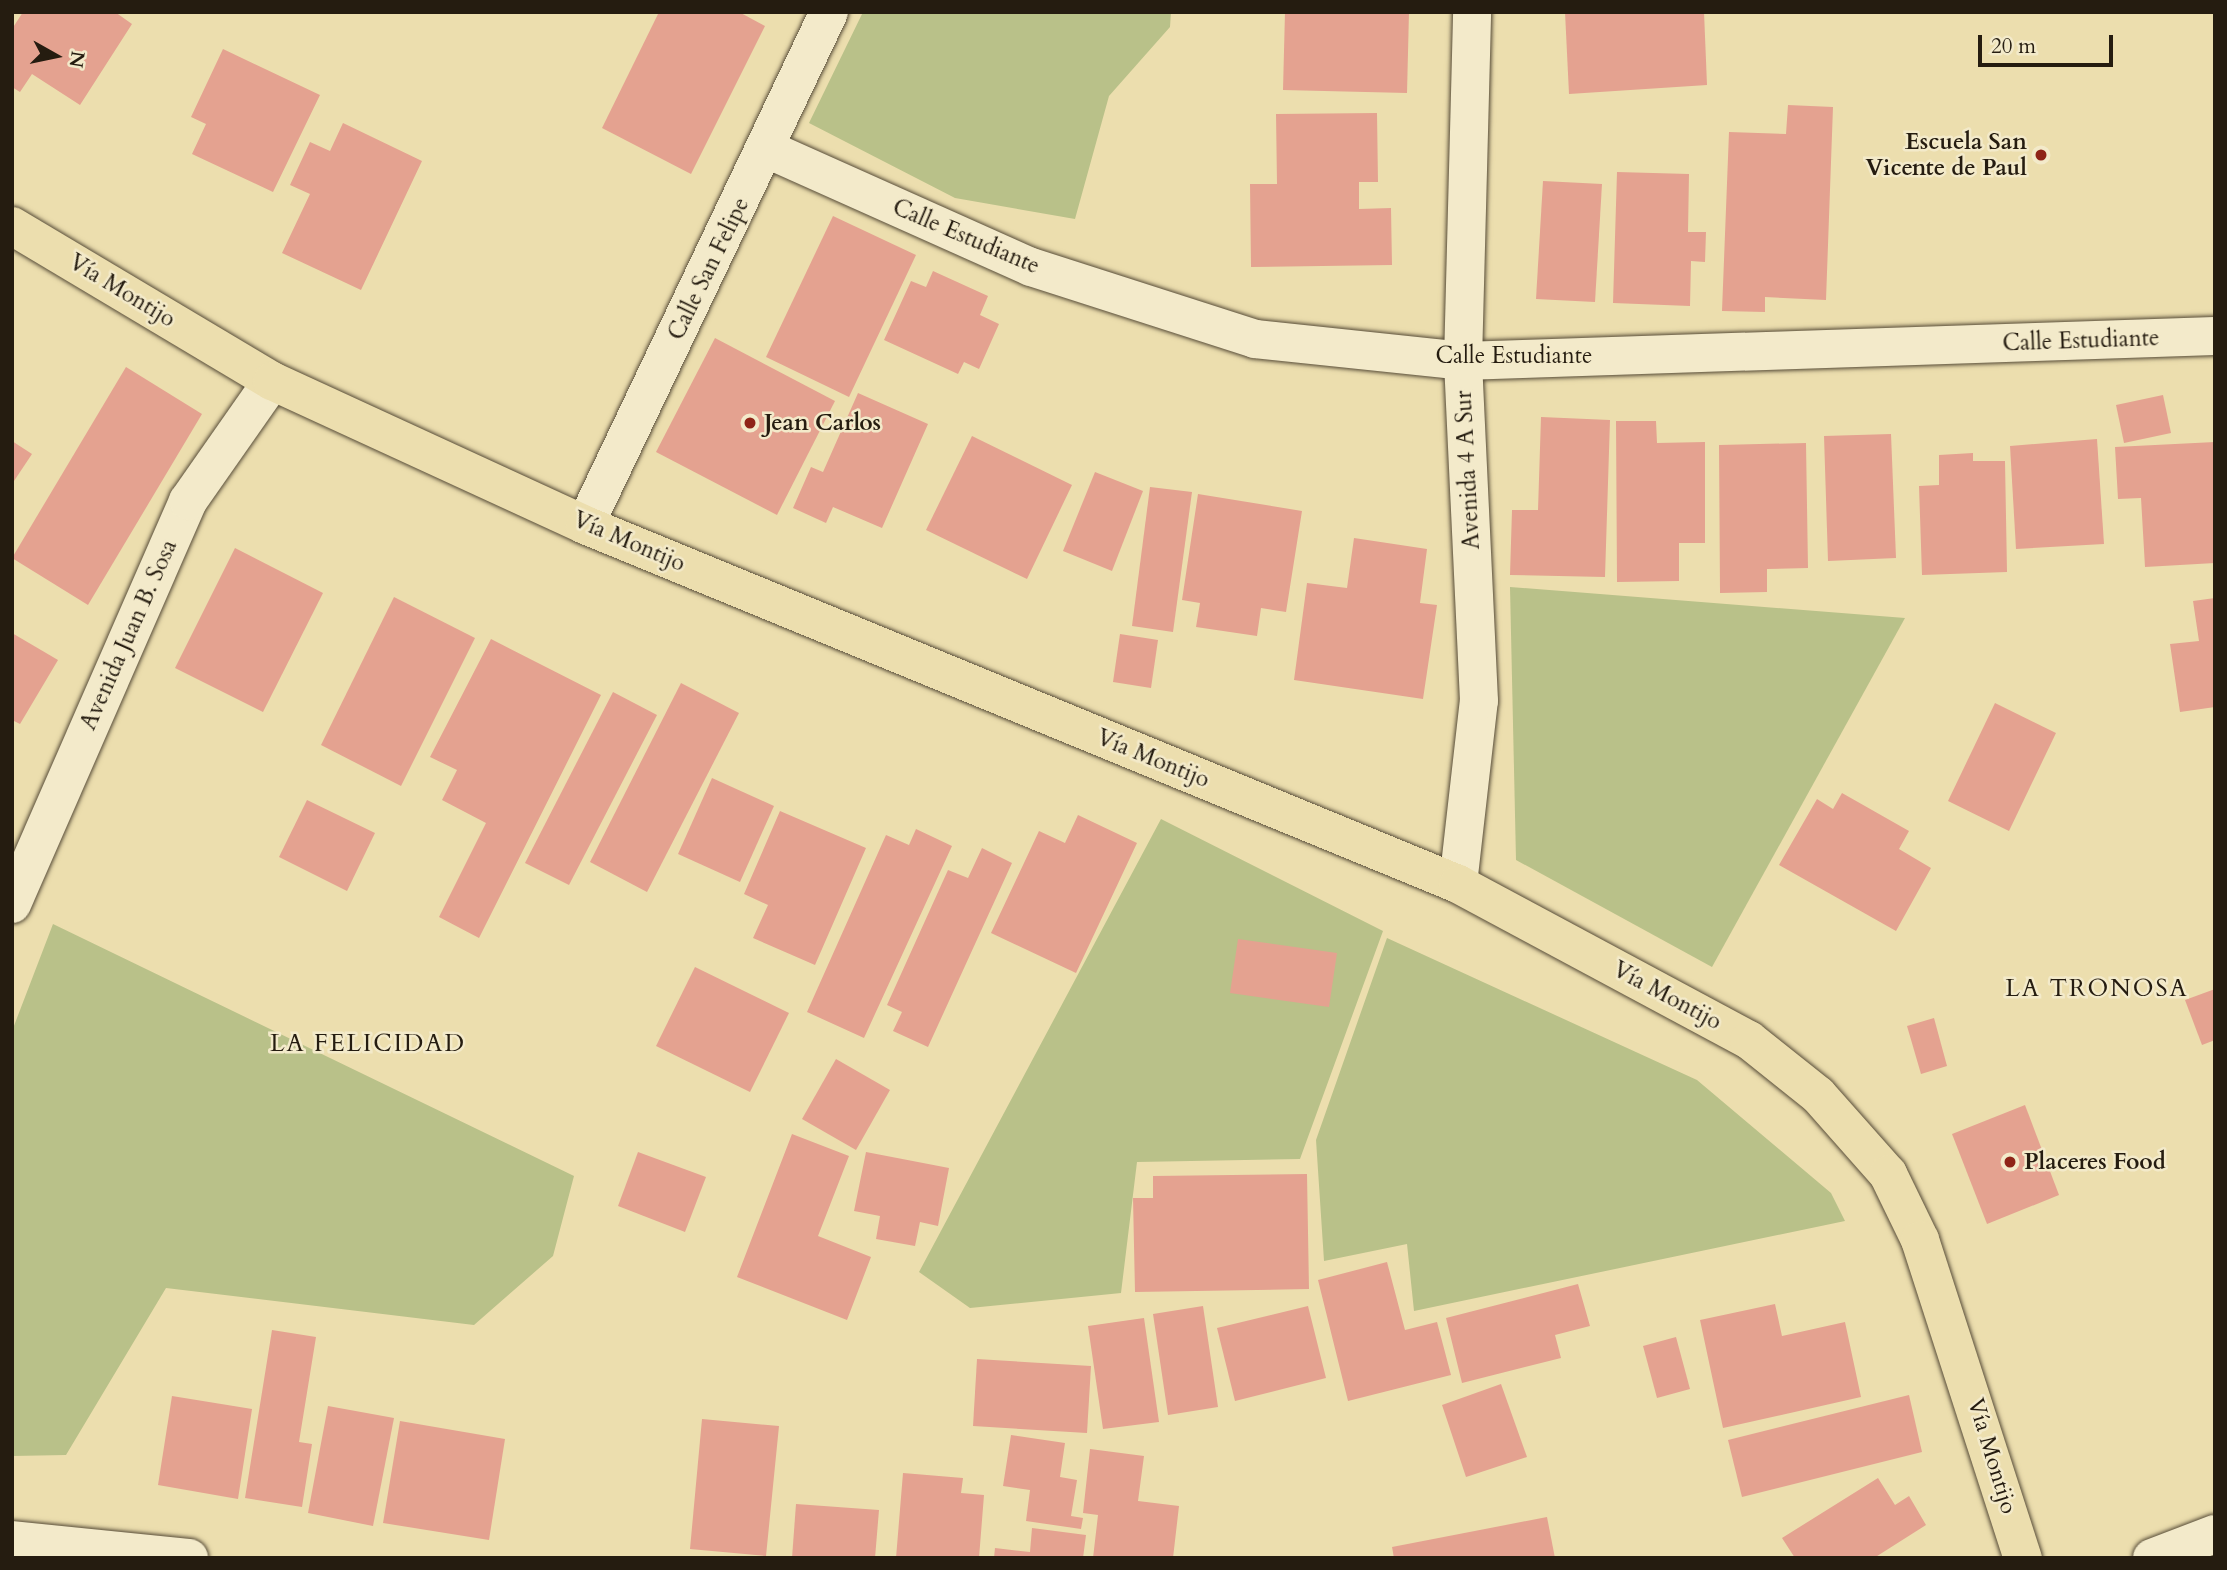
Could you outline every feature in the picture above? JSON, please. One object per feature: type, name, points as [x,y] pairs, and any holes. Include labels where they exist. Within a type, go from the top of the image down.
[{"type":"main road","name":"Vía Montijo","points":[[12,226],[272,381],[585,525],[1458,884],[1749,1040],[1818,1095],[1888,1174],[1920,1240],[2023,1558]]},
{"type":"street","name":"Calle San Felipe","points":[[585,525],[767,149],[829,12]]},
{"type":"street","name":"Avenida 4 A Sur","points":[[1458,884],[1479,701],[1463,360],[1472,12]]},
{"type":"street","name":"Calle Estudiante","points":[[767,149],[1031,267],[1255,339],[1463,360],[2215,336]]},
{"type":"street","name":"Avenida Juan B. Sosa","points":[[12,904],[188,502],[272,381]]},
{"type":"street","points":[[2152,1558],[2215,1534]]},
{"type":"street","points":[[12,1540],[189,1558]]},
{"type":"green space","points":[[863,12],[1171,12],[1170,27],[1109,96],[1075,219],[955,198],[809,123]]},
{"type":"green space","points":[[1510,587],[1905,618],[1712,967],[1516,860]]},
{"type":"green space","points":[[1161,819],[1383,931],[1300,1159],[1137,1162],[1121,1293],[970,1308],[919,1272]]},
{"type":"green space","points":[[53,924],[574,1176],[553,1256],[474,1325],[166,1288],[66,1455],[12,1456],[12,1031]]},
{"type":"green space","points":[[1387,938],[1697,1080],[1831,1193],[1845,1221],[1414,1311],[1407,1244],[1324,1261],[1316,1140]]},
{"type":"building","points":[[23,12],[115,12],[132,24],[80,105],[32,74],[20,92],[12,87],[12,29]]},
{"type":"building","points":[[659,12],[739,12],[765,26],[691,174],[602,128]]},
{"type":"building","points":[[1285,12],[1409,12],[1407,93],[1283,90]]},
{"type":"building","points":[[1565,12],[1704,12],[1707,85],[1569,94]]},
{"type":"building","points":[[223,49],[320,95],[273,192],[192,154],[206,124],[191,117]]},
{"type":"building","points":[[1788,105],[1833,107],[1826,300],[1765,297],[1765,312],[1722,311],[1729,132],[1786,134]]},
{"type":"building","points":[[1377,113],[1378,182],[1359,182],[1359,209],[1391,208],[1392,265],[1251,267],[1250,184],[1277,184],[1276,114]]},
{"type":"building","points":[[343,123],[422,161],[361,290],[282,253],[310,194],[290,185],[310,142],[330,151]]},
{"type":"building","points":[[1617,172],[1689,174],[1688,232],[1706,232],[1705,262],[1691,261],[1690,306],[1613,303]]},
{"type":"building","points":[[1543,181],[1602,184],[1595,302],[1536,299]]},
{"type":"building","points":[[833,216],[916,255],[849,397],[766,357]]},
{"type":"building","points":[[933,271],[988,296],[980,315],[999,324],[979,369],[964,362],[958,374],[884,340],[911,281],[926,287]]},
{"type":"building","points":[[715,338],[835,401],[777,515],[656,452]]},
{"type":"building","points":[[126,367],[202,414],[88,605],[12,558]]},
{"type":"building","points":[[858,393],[928,424],[882,528],[833,507],[826,523],[793,508],[811,467],[823,472]]},
{"type":"building","points":[[2163,395],[2171,433],[2124,443],[2116,405]]},
{"type":"building","points":[[1541,417],[1610,420],[1605,577],[1510,575],[1512,510],[1538,510]]},
{"type":"building","points":[[1616,421],[1656,421],[1657,443],[1705,442],[1705,543],[1679,543],[1679,581],[1617,582]]},
{"type":"building","points":[[1891,434],[1896,558],[1828,561],[1824,436]]},
{"type":"building","points":[[972,436],[1072,485],[1027,579],[926,530]]},
{"type":"building","points":[[2097,439],[2104,544],[2016,549],[2010,446]]},
{"type":"building","points":[[12,441],[32,454],[12,484]]},
{"type":"building","points":[[2215,442],[2215,563],[2145,567],[2141,498],[2118,499],[2115,447]]},
{"type":"building","points":[[1806,443],[1808,568],[1767,569],[1767,592],[1720,593],[1719,445]]},
{"type":"building","points":[[1973,453],[1973,461],[2005,461],[2007,572],[1922,575],[1919,486],[1939,485],[1939,455]]},
{"type":"building","points":[[1095,472],[1143,491],[1112,571],[1063,551]]},
{"type":"building","points":[[1150,487],[1192,492],[1173,632],[1132,626]]},
{"type":"building","points":[[1198,494],[1302,511],[1286,612],[1261,608],[1257,636],[1196,627],[1200,603],[1182,600]]},
{"type":"building","points":[[1354,538],[1427,549],[1420,603],[1437,605],[1423,699],[1294,680],[1307,583],[1347,588]]},
{"type":"building","points":[[235,548],[323,593],[263,712],[175,668]]},
{"type":"building","points":[[394,597],[475,638],[401,786],[321,745]]},
{"type":"building","points":[[2215,598],[2215,707],[2180,712],[2170,644],[2199,641],[2193,601]]},
{"type":"building","points":[[12,633],[58,660],[20,724],[12,720]]},
{"type":"building","points":[[1120,634],[1158,640],[1151,688],[1113,682]]},
{"type":"building","points":[[491,639],[601,695],[479,938],[439,917],[486,823],[442,800],[457,770],[430,757]]},
{"type":"building","points":[[681,683],[739,713],[647,892],[590,862]]},
{"type":"building","points":[[613,692],[657,715],[569,885],[525,863]]},
{"type":"building","points":[[1995,703],[2056,733],[2009,831],[1948,801]]},
{"type":"building","points":[[712,778],[774,806],[740,882],[678,854]]},
{"type":"building","points":[[1842,793],[1909,831],[1899,849],[1931,868],[1896,931],[1779,865],[1817,799],[1833,809]]},
{"type":"building","points":[[307,800],[375,833],[347,891],[279,857]]},
{"type":"building","points":[[780,811],[866,848],[815,965],[753,938],[768,905],[744,894]]},
{"type":"building","points":[[1078,815],[1137,843],[1076,973],[991,933],[1039,831],[1065,843]]},
{"type":"building","points":[[916,829],[952,846],[864,1038],[807,1012],[886,835],[909,845]]},
{"type":"building","points":[[982,848],[1012,863],[928,1047],[893,1031],[902,1012],[887,1005],[948,870],[968,878]]},
{"type":"building","points":[[1238,939],[1337,953],[1329,1007],[1230,993]]},
{"type":"building","points":[[695,967],[789,1013],[750,1092],[656,1046]]},
{"type":"building","points":[[2215,989],[2215,1040],[2202,1045],[2185,1000]]},
{"type":"building","points":[[1934,1018],[1947,1066],[1921,1074],[1907,1026]]},
{"type":"building","points":[[836,1059],[890,1090],[856,1150],[802,1119]]},
{"type":"building","points":[[2025,1105],[2059,1195],[1987,1224],[1952,1134]]},
{"type":"building","points":[[792,1134],[849,1156],[818,1236],[871,1257],[847,1320],[737,1277]]},
{"type":"building","points":[[638,1152],[706,1177],[685,1232],[618,1206]]},
{"type":"building","points":[[866,1152],[949,1168],[938,1226],[920,1222],[915,1246],[876,1239],[880,1216],[854,1211]]},
{"type":"building","points":[[1307,1174],[1309,1289],[1135,1292],[1133,1198],[1153,1198],[1153,1176]]},
{"type":"building","points":[[1387,1262],[1405,1330],[1437,1322],[1451,1375],[1348,1401],[1318,1280]]},
{"type":"building","points":[[1578,1284],[1590,1326],[1555,1335],[1561,1358],[1462,1383],[1446,1318]]},
{"type":"building","points":[[1775,1304],[1782,1336],[1845,1322],[1861,1397],[1723,1428],[1700,1320]]},
{"type":"building","points":[[1203,1306],[1218,1407],[1168,1415],[1153,1314]]},
{"type":"building","points":[[1308,1306],[1326,1378],[1235,1401],[1217,1328]]},
{"type":"building","points":[[1144,1318],[1159,1422],[1103,1429],[1088,1326]]},
{"type":"building","points":[[272,1330],[316,1337],[299,1442],[312,1444],[302,1507],[245,1498]]},
{"type":"building","points":[[1676,1337],[1690,1389],[1657,1398],[1643,1346]]},
{"type":"building","points":[[977,1359],[1091,1366],[1087,1433],[973,1426]]},
{"type":"building","points":[[1501,1384],[1527,1457],[1466,1477],[1442,1405]]},
{"type":"building","points":[[1909,1395],[1922,1452],[1742,1497],[1728,1440]]},
{"type":"building","points":[[172,1396],[252,1409],[238,1499],[158,1485]]},
{"type":"building","points":[[328,1406],[394,1418],[373,1526],[308,1513]]},
{"type":"building","points":[[702,1419],[779,1426],[766,1556],[690,1549]]},
{"type":"building","points":[[400,1421],[505,1439],[489,1540],[383,1523]]},
{"type":"building","points":[[1011,1435],[1065,1443],[1060,1477],[1077,1480],[1071,1516],[1083,1518],[1081,1529],[1026,1521],[1030,1490],[1003,1486]]},
{"type":"building","points":[[1090,1449],[1144,1456],[1138,1501],[1179,1506],[1173,1558],[1093,1558],[1098,1515],[1083,1513]]},
{"type":"building","points":[[903,1473],[963,1478],[961,1493],[984,1495],[979,1558],[896,1558]]},
{"type":"building","points":[[1878,1478],[1895,1505],[1909,1496],[1926,1525],[1874,1558],[1795,1558],[1782,1538]]},
{"type":"building","points":[[796,1504],[879,1510],[875,1558],[792,1558]]},
{"type":"building","points":[[1547,1517],[1555,1558],[1394,1558],[1392,1547]]},
{"type":"building","points":[[1032,1528],[1086,1535],[1083,1558],[994,1558],[995,1548],[1030,1552]]},
{"type":"place","name":"Escuela San Vicente de Paul","points":[[2041,155]]},
{"type":"place","name":"Jean Carlos","points":[[750,423]]},
{"type":"place","name":"Placeres Food","points":[[2010,1162]]},
{"type":"district","name":"LA TRONOSA","points":[[2097,989]]},
{"type":"district","name":"LA FELICIDAD","points":[[368,1044]]}]
